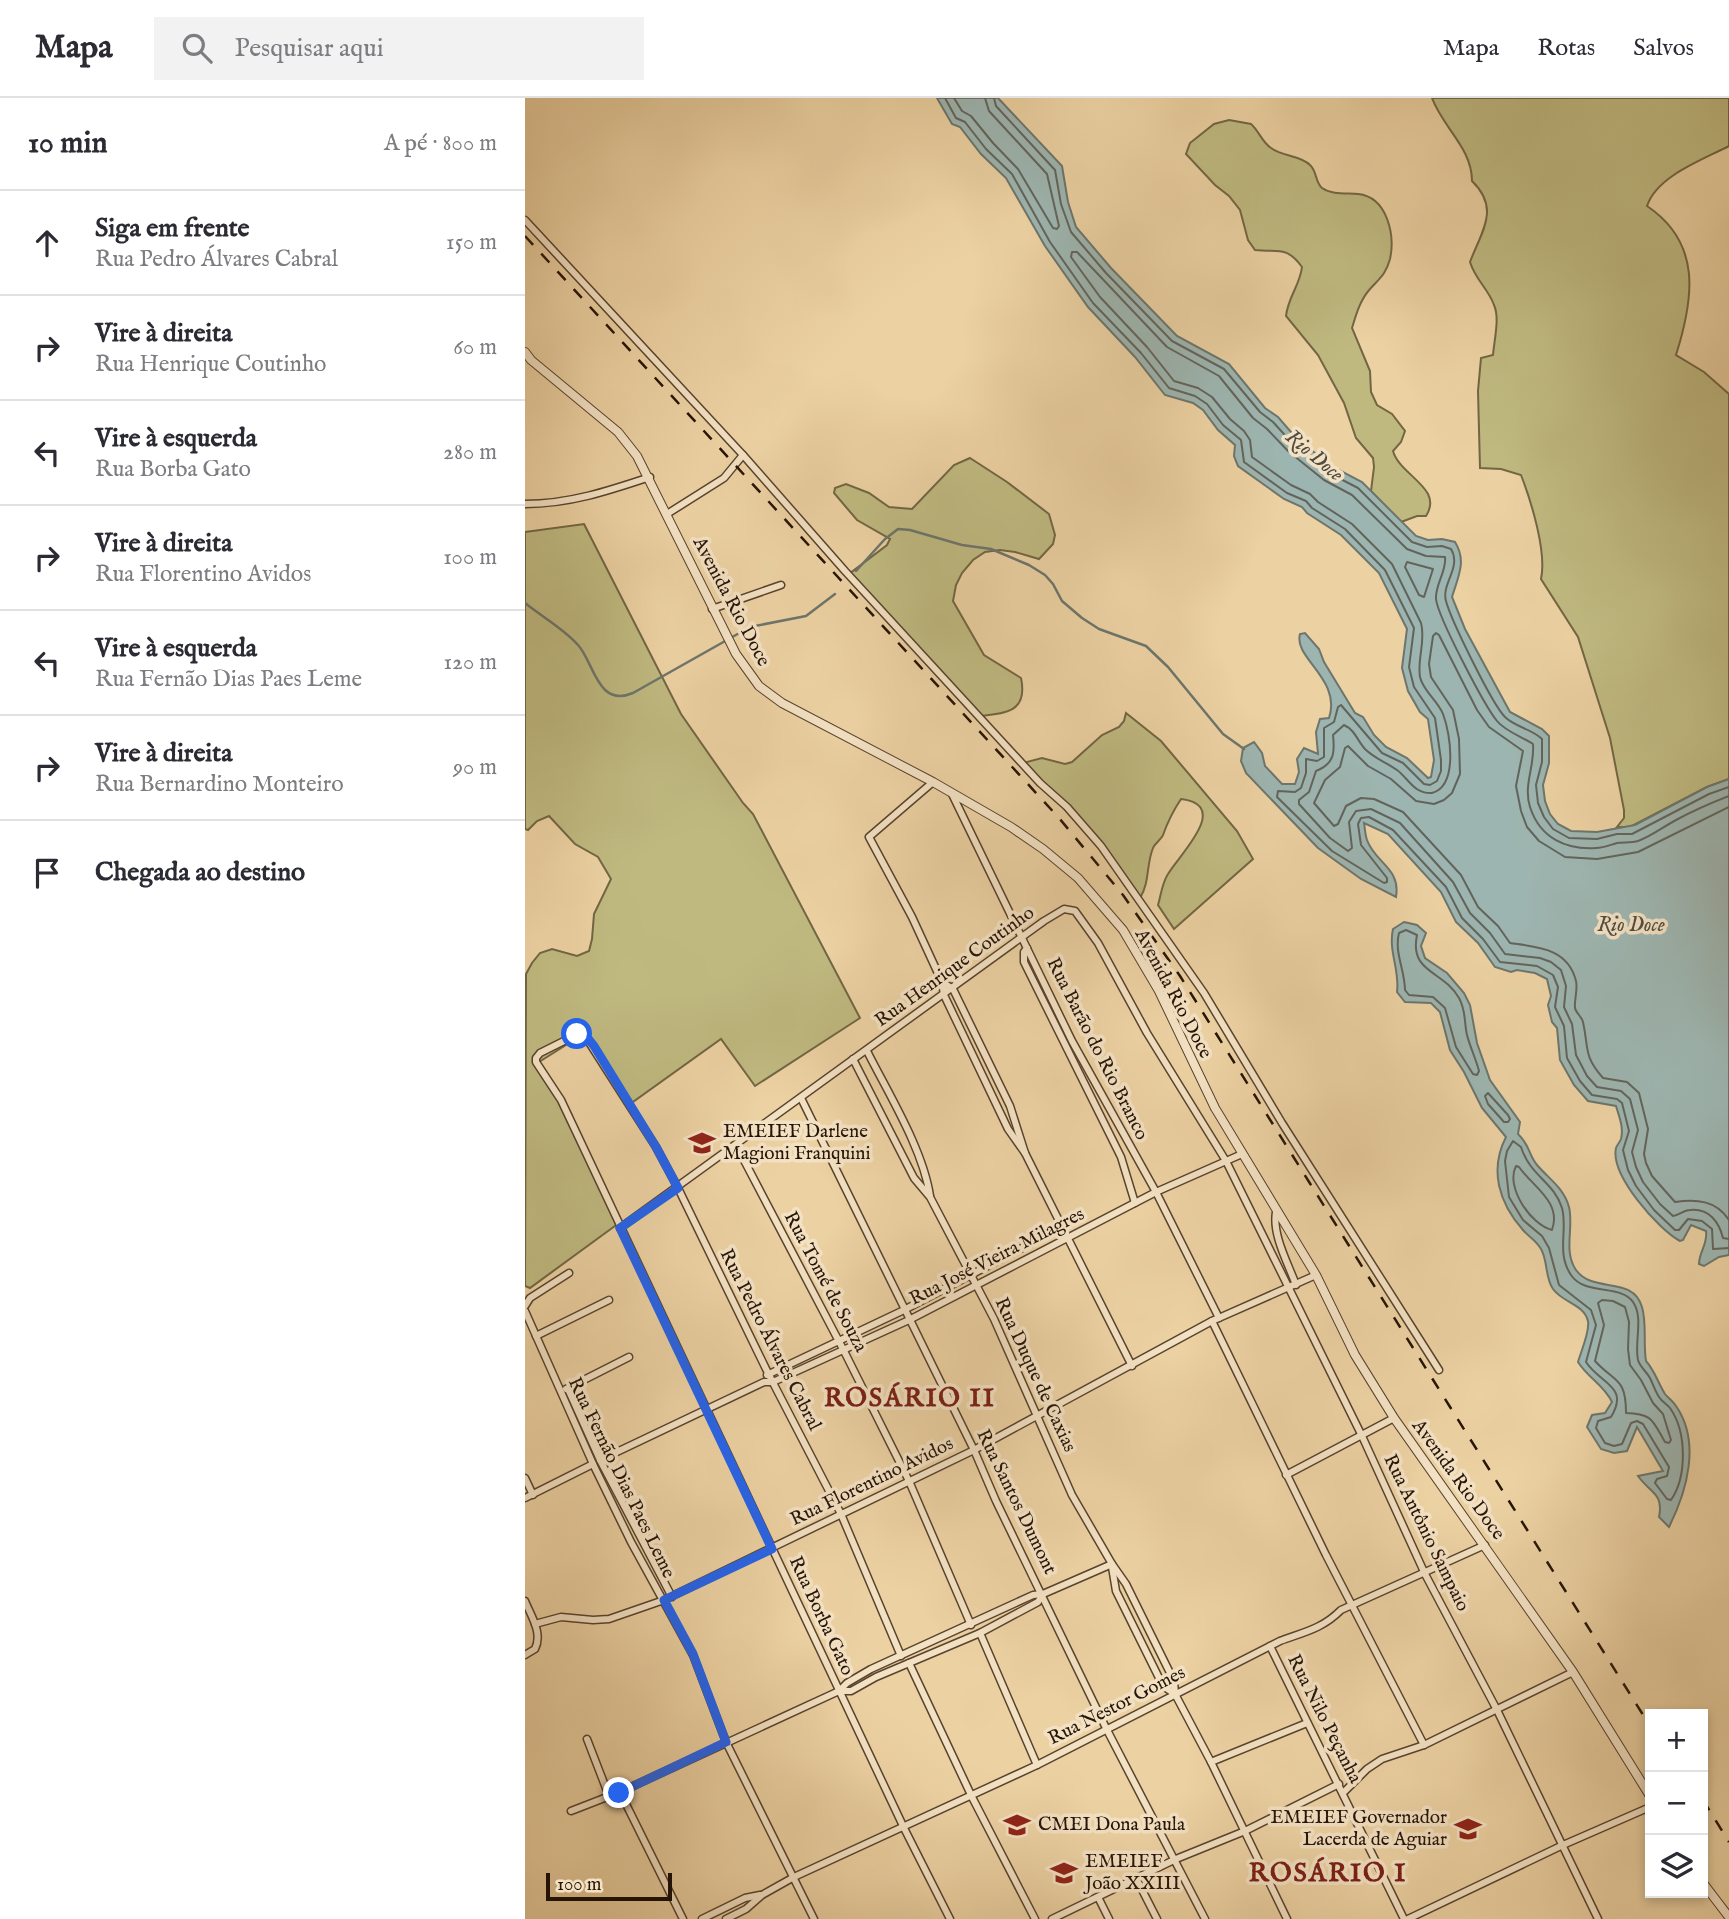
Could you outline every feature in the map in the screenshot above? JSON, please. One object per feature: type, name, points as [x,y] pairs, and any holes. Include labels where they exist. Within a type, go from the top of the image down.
[{"type":"street","points":[[525,220],[743,455],[1039,783],[1067,807],[1101,846],[1204,993],[1282,1124],[1439,1370]]},
{"type":"street","name":"Avenida Rio Doce","points":[[527,359],[618,432],[638,456],[712,610],[736,654],[759,686],[790,708],[951,792],[1043,849],[1078,878],[1115,920],[1159,991],[1200,1080],[1241,1154],[1316,1275],[1355,1355],[1394,1418],[1573,1672],[1645,1789]]},
{"type":"street","points":[[667,514],[724,478],[743,455]]},
{"type":"street","points":[[525,505],[550,504],[597,495],[650,477]]},
{"type":"street","points":[[712,610],[781,585]]},
{"type":"street","points":[[933,782],[869,837],[912,917],[942,982],[944,995],[1008,1129],[1025,1153],[1132,1366]]},
{"type":"street","name":"Rua Barão do Rio Branco","points":[[951,792],[1072,1041],[1156,1192],[1219,1318]]},
{"type":"street","name":"Rua Henrique Coutinho","points":[[620,1228],[1056,913],[1067,908],[1075,911],[1086,922],[1147,1033],[1226,1161]]},
{"type":"street","points":[[1027,948],[1024,962],[1121,1157],[1135,1203]]},
{"type":"street","points":[[942,982],[953,989],[1010,1106],[1025,1153]]},
{"type":"street","name":"Rua Pedro Álvares Cabral","points":[[536,1062],[540,1053],[577,1034],[586,1036],[594,1046],[678,1188],[768,1373],[841,1514],[901,1656]]},
{"type":"street","name":"Rua Duque de Caxias","points":[[867,1051],[917,1154],[928,1183],[930,1198]]},
{"type":"street","name":"Rua Duque de Caxias","points":[[853,1059],[914,1178],[930,1198],[1014,1360],[1072,1495],[1126,1584],[1174,1681],[1175,1694],[1287,1919]]},
{"type":"street","name":"Rua Borba Gato","points":[[536,1062],[561,1100],[904,1828],[950,1919]]},
{"type":"street","name":"Rua Santos Dumont","points":[[801,1098],[974,1450],[1106,1728],[1206,1919]]},
{"type":"street","name":"Rua Tomé de Souza","points":[[736,1145],[909,1481],[971,1625]]},
{"type":"street","name":"Rua José Vieira Milagres","points":[[600,1460],[764,1382],[773,1382],[909,1320],[1156,1192],[1241,1154]]},
{"type":"street","name":"Rua Antônio Sampaio","points":[[1226,1161],[1362,1436],[1425,1574],[1497,1710],[1598,1919]]},
{"type":"street","points":[[1276,1212],[1278,1235],[1296,1285]]},
{"type":"street","points":[[764,1382],[768,1373],[904,1310],[1062,1227]]},
{"type":"street","points":[[526,1311],[530,1298],[569,1272]]},
{"type":"street","name":"Rua Florentino Avidos","points":[[535,1624],[561,1617],[609,1619],[672,1597],[974,1450],[1212,1321],[1316,1275]]},
{"type":"street","points":[[536,1336],[609,1300]]},
{"type":"street","name":"Rua Fernão Dias Paes Leme","points":[[526,1311],[565,1390],[593,1464],[631,1542],[693,1654],[726,1742],[814,1919]]},
{"type":"street","points":[[1212,1321],[1286,1475],[1424,1745]]},
{"type":"street","points":[[629,1357],[565,1390],[672,1597]]},
{"type":"street","points":[[1286,1475],[1394,1418]]},
{"type":"street","points":[[525,1498],[593,1464]]},
{"type":"street","points":[[525,1478],[533,1494]]},
{"type":"street","name":"Rua Nestor Gomes","points":[[726,1919],[794,1877],[972,1797],[1270,1646],[1287,1638],[1306,1634],[1330,1621],[1341,1610],[1485,1545]]},
{"type":"street","points":[[571,1811],[619,1793],[839,1691],[871,1669],[1033,1595],[1043,1594],[1112,1564]]},
{"type":"street","name":"Rua Duque de Caxias","points":[[1112,1564],[1116,1591],[1163,1686],[1175,1694]]},
{"type":"street","points":[[839,1691],[851,1691],[980,1633],[1038,1602],[1043,1594]]},
{"type":"street","points":[[525,1601],[538,1635],[537,1646],[525,1655]]},
{"type":"street","points":[[980,1633],[1037,1765]]},
{"type":"street","name":"Rua Nilo Peçanha","points":[[1270,1646],[1406,1919]]},
{"type":"street","points":[[909,1663],[972,1797],[1035,1919]]},
{"type":"street","points":[[1343,1793],[1367,1769],[1383,1759],[1424,1745],[1573,1672]]},
{"type":"street","points":[[1211,1762],[1307,1723]]},
{"type":"street","points":[[587,1739],[609,1796]]},
{"type":"street","points":[[1052,1919],[1176,1859],[1245,1831],[1339,1784]]},
{"type":"street","points":[[619,1793],[683,1919]]},
{"type":"street","points":[[1406,1919],[1645,1809]]},
{"type":"street","points":[[1136,1878],[1157,1919]]},
{"type":"street","points":[[1708,1890],[1729,1917]]},
{"type":"street","name":"Rua Nestor Gomes","points":[[702,1919],[745,1898],[762,1895]]},
{"type":"street","points":[[1098,1897],[1109,1919]]},
{"type":"shaded area","points":[[1432,98],[1729,98],[1729,146],[1670,178],[1652,195],[1647,206],[1665,221],[1677,237],[1685,254],[1689,273],[1687,313],[1676,355],[1704,372],[1729,394],[1729,779],[1707,787],[1630,827],[1617,827],[1624,818],[1624,810],[1610,738],[1578,637],[1541,579],[1540,541],[1521,475],[1501,469],[1480,468],[1478,391],[1481,358],[1493,355],[1497,316],[1491,299],[1470,262],[1483,231],[1487,211],[1481,191],[1472,181],[1467,158]]},
{"type":"shaded area","points":[[1229,120],[1251,124],[1271,148],[1306,162],[1312,167],[1322,188],[1335,193],[1368,197],[1383,210],[1390,229],[1390,259],[1385,272],[1364,298],[1352,328],[1370,371],[1371,392],[1377,405],[1392,414],[1405,431],[1401,442],[1393,451],[1397,460],[1425,490],[1430,506],[1426,516],[1417,516],[1401,522],[1371,491],[1373,458],[1356,438],[1344,403],[1318,355],[1286,316],[1302,267],[1286,253],[1255,250],[1248,240],[1240,210],[1186,154],[1190,143],[1214,124]]},
{"type":"shaded area","points":[[970,458],[1049,514],[1055,535],[1053,544],[1039,559],[1000,550],[985,552],[973,560],[956,585],[953,601],[984,655],[1021,678],[1021,698],[1013,709],[979,716],[849,574],[887,545],[890,539],[857,520],[834,493],[835,488],[846,484],[869,493],[889,507],[912,509],[954,465]]},
{"type":"shaded area","points":[[584,524],[681,714],[753,814],[860,1018],[755,1086],[721,1039],[630,1104],[582,1035],[539,1062],[619,1223],[530,1288],[525,1286],[526,974],[540,953],[552,949],[577,956],[589,951],[594,914],[611,879],[598,857],[575,844],[549,816],[537,821],[528,830],[525,829],[525,532]]},
{"type":"shaded area","points":[[1126,713],[1161,741],[1237,831],[1253,859],[1174,929],[1158,905],[1166,878],[1198,832],[1202,811],[1196,803],[1181,799],[1162,837],[1153,848],[1140,898],[1097,845],[1023,763],[1042,758],[1065,764],[1072,762],[1102,735],[1119,727]]},
{"type":"water","name":"Rio Doce","points":[[937,98],[998,98],[1062,166],[1068,202],[1076,227],[1111,268],[1177,336],[1229,364],[1265,408],[1278,417],[1297,439],[1333,467],[1362,482],[1416,536],[1428,540],[1455,542],[1461,562],[1452,597],[1465,629],[1510,712],[1542,729],[1549,736],[1549,763],[1543,785],[1550,814],[1558,824],[1571,831],[1597,832],[1635,825],[1707,787],[1729,779],[1729,1255],[1719,1257],[1704,1266],[1699,1264],[1706,1231],[1691,1225],[1680,1241],[1660,1225],[1637,1200],[1620,1172],[1616,1159],[1616,1148],[1622,1131],[1616,1106],[1588,1101],[1574,1085],[1560,1060],[1557,1028],[1552,1022],[1548,1005],[1551,996],[1547,979],[1535,973],[1517,970],[1511,972],[1495,967],[1478,943],[1456,922],[1441,892],[1388,834],[1364,823],[1366,838],[1371,848],[1395,879],[1396,897],[1361,879],[1318,848],[1246,773],[1241,761],[1243,748],[1254,742],[1262,753],[1265,766],[1282,784],[1295,784],[1299,772],[1297,759],[1304,748],[1318,754],[1316,732],[1320,719],[1329,718],[1331,704],[1324,681],[1303,652],[1300,634],[1305,633],[1319,649],[1355,713],[1363,717],[1374,735],[1386,747],[1407,758],[1428,778],[1431,777],[1434,760],[1428,719],[1420,712],[1408,691],[1402,668],[1407,629],[1379,573],[1341,535],[1238,466],[1234,456],[1235,445],[1218,430],[1203,410],[1193,403],[1165,395],[1135,357],[1088,307],[1045,246],[1006,178],[981,154],[960,127],[952,124]]},
{"type":"water","points":[[1404,922],[1417,925],[1426,933],[1421,946],[1425,958],[1447,973],[1464,993],[1470,1005],[1477,1043],[1490,1080],[1520,1122],[1518,1134],[1534,1161],[1567,1200],[1570,1215],[1570,1255],[1576,1270],[1592,1281],[1630,1291],[1642,1307],[1646,1361],[1684,1420],[1690,1451],[1686,1482],[1669,1527],[1659,1517],[1658,1498],[1638,1476],[1663,1471],[1637,1427],[1627,1451],[1614,1453],[1601,1449],[1587,1427],[1592,1415],[1605,1413],[1612,1402],[1578,1362],[1587,1336],[1586,1315],[1553,1289],[1541,1249],[1508,1209],[1499,1186],[1498,1174],[1498,1162],[1506,1137],[1482,1108],[1450,1050],[1440,1012],[1431,1003],[1405,1002],[1397,992],[1392,937],[1393,929]]},
{"type":"waterway","points":[[856,571],[885,539],[898,529],[962,545],[991,549],[1029,565],[1045,575],[1062,601],[1082,618],[1099,629],[1146,646],[1168,667],[1223,734],[1244,749]]},
{"type":"waterway","points":[[525,603],[572,639],[604,689],[621,696],[633,693],[750,627],[806,616],[835,594]]},
{"type":"railway","points":[[525,236],[1059,818],[1123,895],[1180,976],[1645,1718]]},
{"type":"railway","points":[[1708,1808],[1729,1842]]},
{"type":"place","name":"EMEIEF Darlene Magioni Franquini","points":[[702,1143]]},
{"type":"place","name":"CMEI Dona Paula","points":[[1017,1825]]},
{"type":"place","name":"EMEIEF Governador Lacerda de Aguiar","points":[[1468,1829]]},
{"type":"place","name":"EMEIEF João XXIII","points":[[1064,1873]]},
{"type":"district","name":"ROSÁRIO II","points":[[910,1398]]},
{"type":"district","name":"ROSÁRIO I","points":[[1328,1873]]},
{"type":"route","points":[[577,1034],[586,1036],[594,1046],[678,1188],[620,1228],[772,1549],[664,1600],[693,1654],[726,1742],[619,1793]]}]
